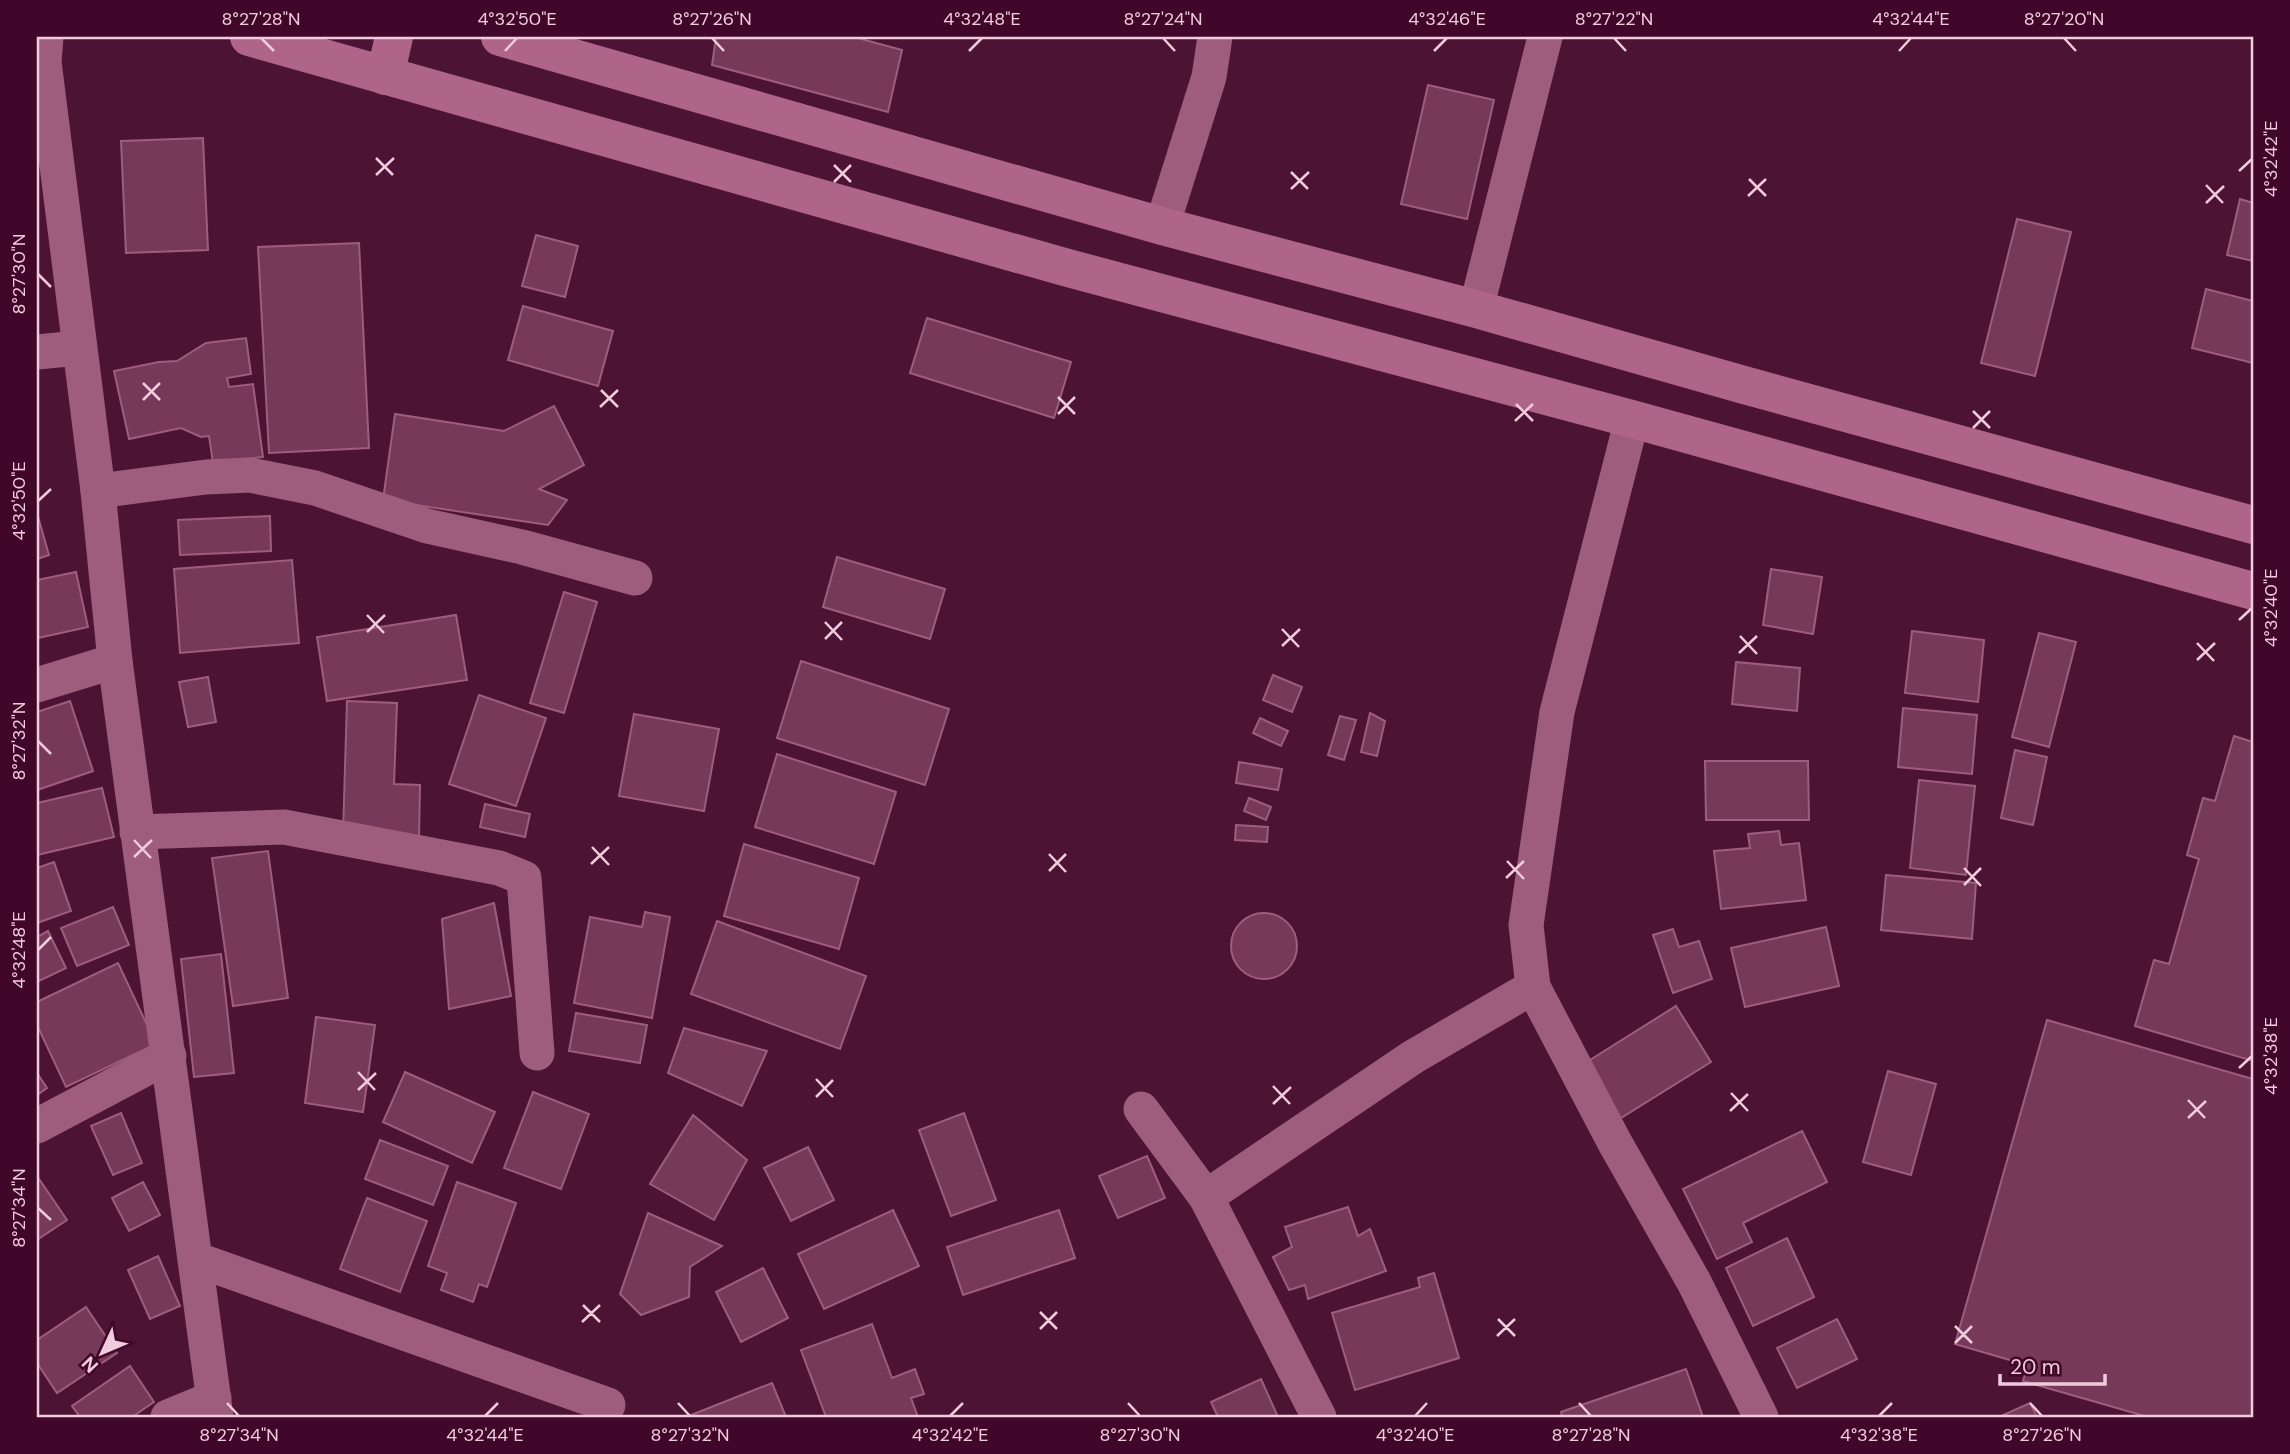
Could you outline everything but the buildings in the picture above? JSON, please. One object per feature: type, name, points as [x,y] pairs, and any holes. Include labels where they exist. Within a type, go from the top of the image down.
[{"type":"main road","points":[[249,37],[1068,268],[1726,444],[2253,591]]},
{"type":"main road","points":[[386,76],[394,37]]},
{"type":"main road","points":[[500,37],[1162,226],[1476,309],[2253,525]]},
{"type":"main road","points":[[1726,444],[1744,385]]},
{"type":"street","points":[[46,37],[44,62],[99,491],[115,661],[215,1408],[168,1417]]},
{"type":"street","points":[[1162,226],[1209,77],[1214,37]]},
{"type":"street","points":[[1476,309],[1545,37]]},
{"type":"street","points":[[37,352],[79,348]]},
{"type":"street","points":[[1632,419],[1557,712],[1526,925],[1534,987],[1615,1143],[1694,1282],[1761,1417]]},
{"type":"street","points":[[99,491],[206,477],[250,475],[315,488],[427,526],[522,547],[635,578]]},
{"type":"street","points":[[37,685],[115,661]]},
{"type":"street","points":[[138,832],[284,827],[499,868],[524,878],[537,1053]]},
{"type":"street","points":[[1206,1197],[1413,1057],[1534,987]]},
{"type":"street","points":[[37,1126],[169,1056]]},
{"type":"street","points":[[1141,1109],[1206,1197],[1319,1417]]},
{"type":"street","points":[[195,1259],[608,1405]]}]
